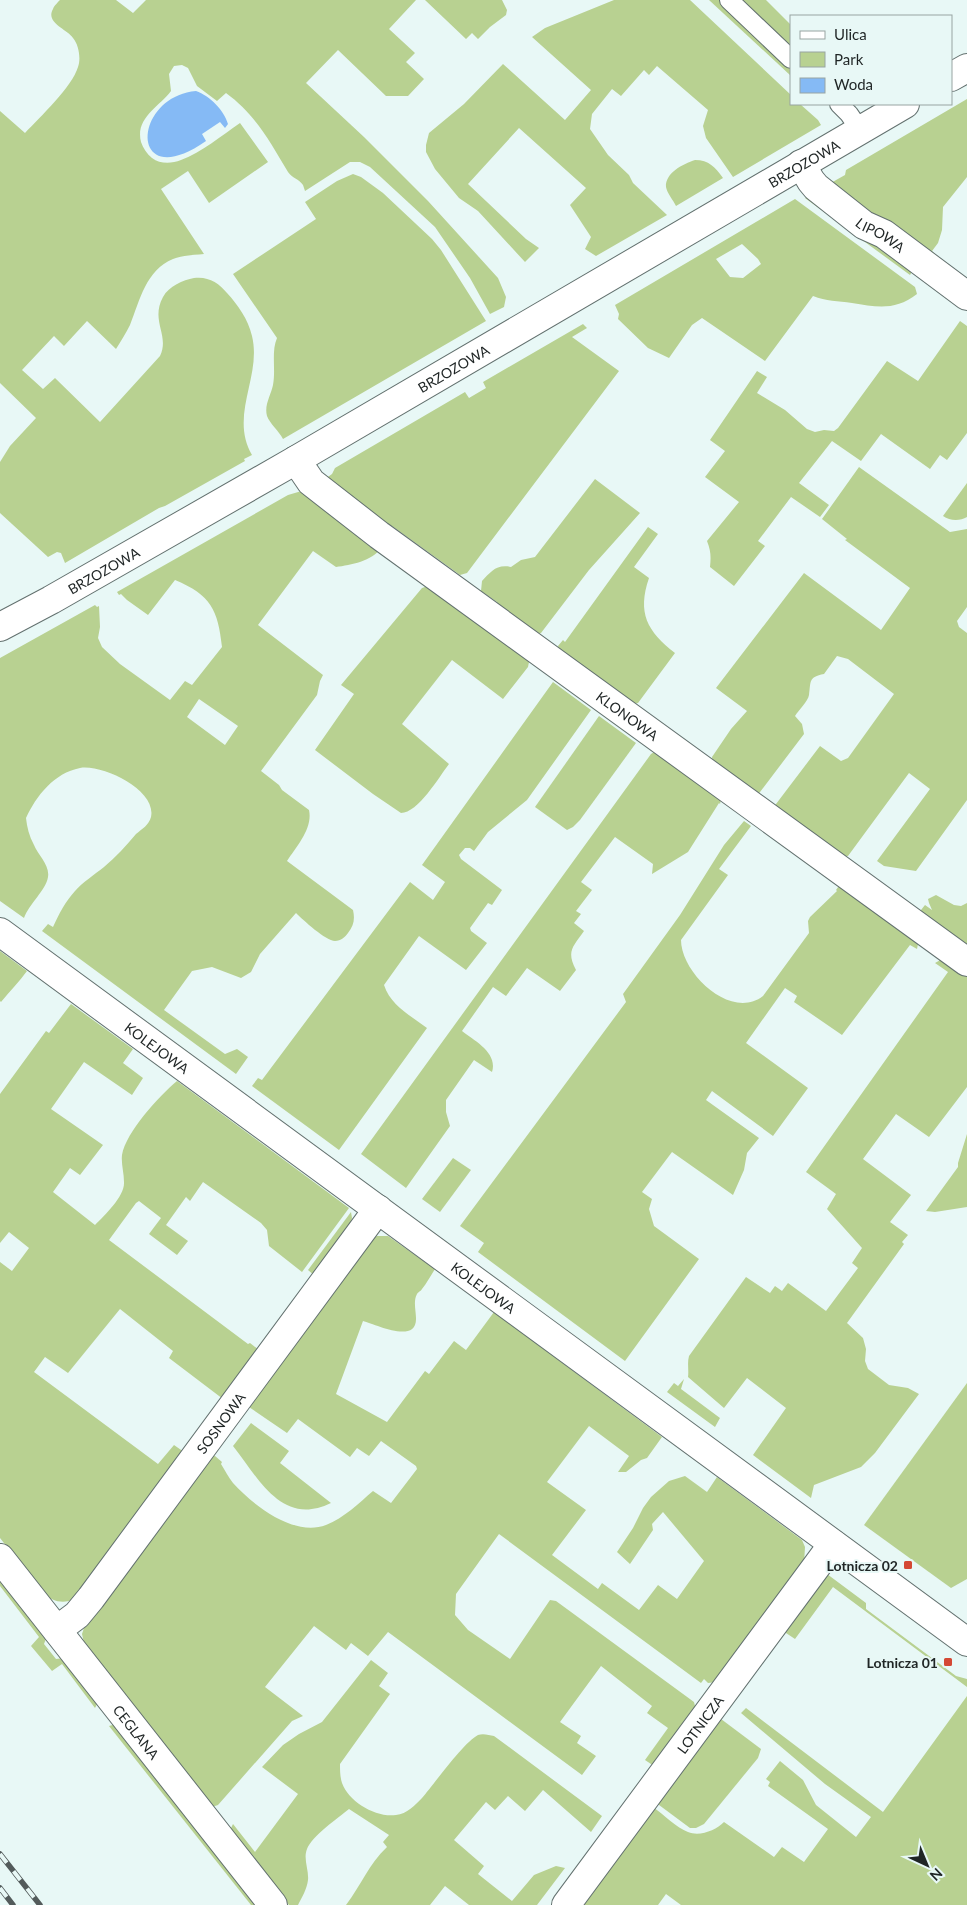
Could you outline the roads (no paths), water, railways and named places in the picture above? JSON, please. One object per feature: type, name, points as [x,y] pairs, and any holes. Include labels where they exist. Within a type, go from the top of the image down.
[{"type":"street","points":[[952,76],[967,68]]},
{"type":"street","name":"BRZOZOWA","points":[[0,627],[296,460],[903,105]]},
{"type":"street","name":"LIPOWA","points":[[801,164],[816,187],[864,224],[882,234],[967,296]]},
{"type":"street","name":"KLONOWA","points":[[296,460],[311,482],[379,535],[967,962]]},
{"type":"street","name":"KOLEJOWA","points":[[0,932],[967,1642]]},
{"type":"street","name":"SOSNOWA","points":[[57,1630],[77,1615],[91,1598],[378,1209]]},
{"type":"street","name":"LOTNICZA","points":[[566,1905],[833,1544]]},
{"type":"street","name":"CEGLANA","points":[[0,1558],[274,1905]]},
{"type":"lane","points":[[729,0],[790,57]]},
{"type":"lane","points":[[840,105],[860,130]]},
{"type":"water","points":[[196,91],[216,104],[228,124],[225,128],[220,122],[202,134],[206,141],[181,155],[163,157],[152,150],[148,138],[150,124],[159,109],[175,97]]},
{"type":"railway","points":[[0,1854],[40,1905]]},
{"type":"railway","points":[[0,1888],[13,1905]]},
{"type":"place","name":"Lotnicza 02","points":[[908,1565]]},
{"type":"place","name":"Lotnicza 01","points":[[948,1662]]}]
